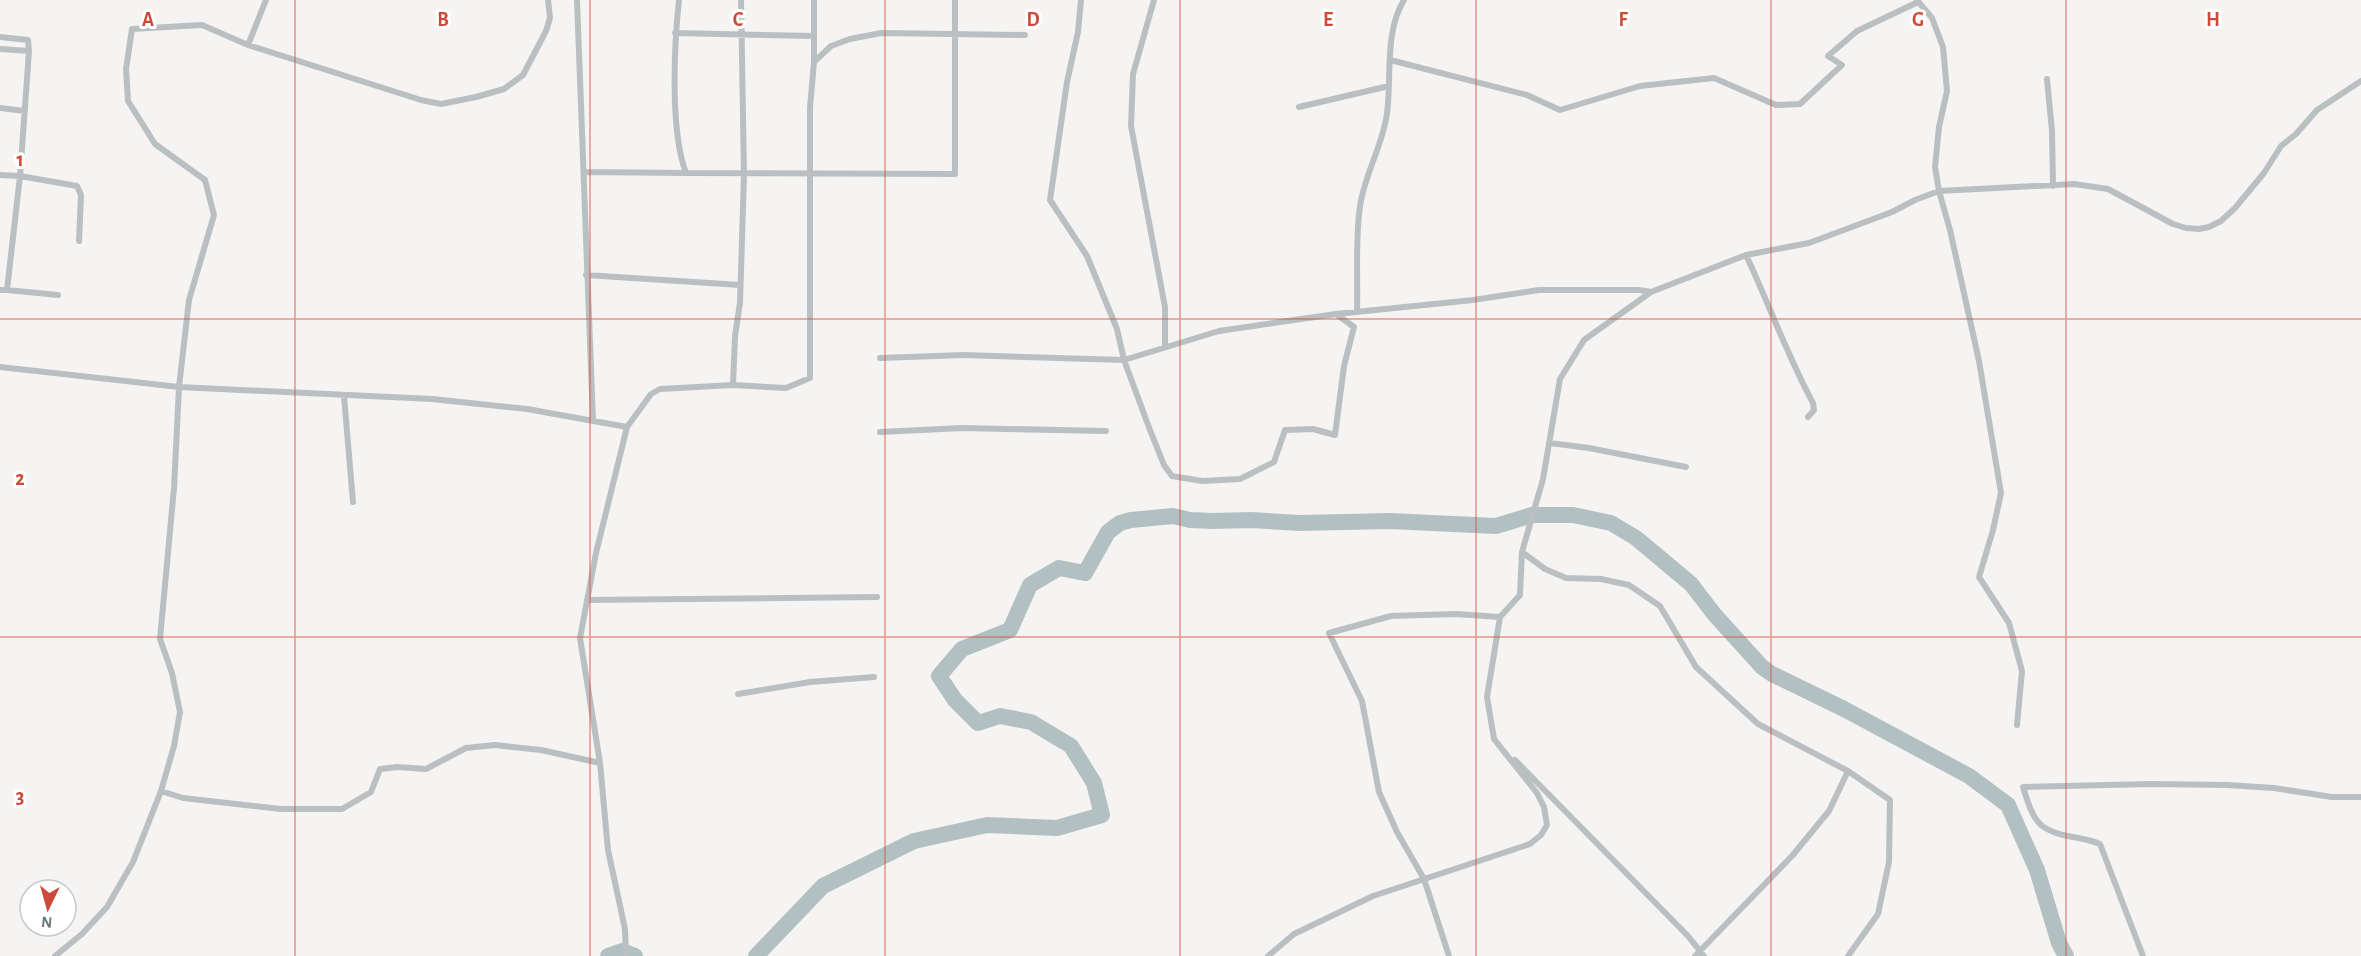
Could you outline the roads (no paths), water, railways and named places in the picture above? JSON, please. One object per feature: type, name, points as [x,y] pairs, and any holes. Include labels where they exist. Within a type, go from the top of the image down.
[{"type":"street","points":[[248,45],[266,0]]},
{"type":"street","points":[[55,956],[82,934],[107,907],[134,862],[161,791],[174,746],[180,712],[172,673],[160,639],[174,488],[179,387],[189,300],[214,215],[204,180],[155,144],[129,101],[126,69],[132,29],[202,25],[248,45],[421,100],[441,104],[504,89],[524,75],[546,31],[550,18],[548,0]]},
{"type":"street","points":[[577,0],[593,421]]},
{"type":"street","points":[[679,0],[675,33],[679,154],[686,173]]},
{"type":"street","points":[[733,385],[744,174],[741,0]]},
{"type":"street","points":[[626,953],[625,929],[608,850],[600,763],[580,638],[587,600],[627,427],[651,394],[660,389],[733,385],[786,388],[810,378],[810,108],[814,62],[814,0]]},
{"type":"street","points":[[584,172],[955,174],[953,35],[955,0]]},
{"type":"street","points":[[1081,0],[1078,32],[1067,82],[1050,201],[1087,256],[1117,329],[1124,360],[1164,465],[1172,476],[1202,482],[1240,479],[1274,462],[1285,430],[1313,429],[1335,435],[1344,366],[1354,327],[1336,314]]},
{"type":"street","points":[[1154,0],[1133,74],[1131,114],[1155,261],[1165,307],[1166,347]]},
{"type":"street","points":[[1357,312],[1360,206],[1384,131],[1392,32],[1396,16],[1404,0]]},
{"type":"street","points":[[1390,60],[1527,95],[1560,110],[1640,87],[1714,78],[1776,105],[1800,104],[1842,66],[1828,56],[1857,32],[1917,1],[1932,18],[1943,47],[1947,91],[1939,126],[1935,167],[1938,191],[1950,230],[1977,350],[2001,493],[1979,577],[2009,623],[2022,671],[2017,725]]},
{"type":"street","points":[[675,33],[814,36]]},
{"type":"street","points":[[814,62],[831,46],[850,39],[881,33],[1025,35]]},
{"type":"street","points":[[0,37],[28,40],[21,176],[3,290],[58,295]]},
{"type":"street","points":[[0,49],[28,51]]},
{"type":"street","points":[[2047,79],[2052,131],[2053,186]]},
{"type":"street","points":[[1268,956],[1294,934],[1373,897],[1530,843],[1541,835],[1547,825],[1544,807],[1537,793],[1494,739],[1487,697],[1500,617],[1520,595],[1522,552],[1543,479],[1555,398],[1560,380],[1579,348],[1595,331],[1651,292],[1746,255],[1809,243],[1892,212],[1938,191],[2074,184],[2108,189],[2173,224],[2199,230],[2209,227],[2221,221],[2235,208],[2264,173],[2281,146],[2296,134],[2317,110],[2361,81]]},
{"type":"street","points":[[1299,107],[1389,86]]},
{"type":"street","points":[[0,108],[25,111]]},
{"type":"street","points":[[0,175],[21,176],[77,186],[81,195],[79,241]]},
{"type":"street","points":[[1746,255],[1766,296],[1796,371],[1813,403],[1814,410],[1808,417]]},
{"type":"street","points":[[586,275],[740,285]]},
{"type":"street","points":[[880,358],[963,355],[1124,360],[1219,331],[1336,314],[1473,300],[1539,290],[1651,292]]},
{"type":"street","points":[[0,367],[179,387],[432,399],[527,409],[627,427]]},
{"type":"street","points":[[344,396],[353,502]]},
{"type":"street","points":[[880,432],[962,429],[1106,431]]},
{"type":"street","points":[[1550,443],[1589,448],[1686,467]]},
{"type":"street","points":[[1522,552],[1545,569],[1566,578],[1601,579],[1629,585],[1660,606],[1696,667],[1758,724],[1848,771],[1890,800],[1889,862],[1878,914],[1848,956]]},
{"type":"street","points":[[587,600],[877,597]]},
{"type":"street","points":[[1449,956],[1424,879],[1397,832],[1379,792],[1362,701],[1329,633],[1391,616],[1456,614],[1500,617]]},
{"type":"street","points":[[738,694],[810,682],[874,677]]},
{"type":"street","points":[[1494,739],[1700,954],[1792,856],[1829,811],[1848,771]]},
{"type":"street","points":[[161,791],[183,798],[282,809],[342,809],[371,792],[380,769],[397,767],[426,769],[466,748],[495,745],[520,747],[600,763]]},
{"type":"street","points":[[2143,956],[2100,844],[2061,834],[2041,825],[2029,807],[2023,787],[2227,785],[2274,788],[2332,797],[2361,797]]},
{"type":"waterway","points":[[756,956],[823,886],[914,841],[987,825],[1057,828],[1102,815],[1094,783],[1071,746],[1031,722],[1000,716],[978,723],[955,700],[939,676],[962,649],[1010,630],[1030,585],[1059,568],[1085,573],[1108,532],[1120,523],[1173,516],[1190,520],[1213,521],[1251,520],[1300,523],[1390,521],[1496,526],[1532,515],[1573,515],[1611,523],[1636,538],[1691,584],[1714,614],[1762,667],[1969,776],[2008,805],[2037,870],[2059,943],[2066,956]]},
{"type":"waterway","points":[[608,956],[622,951],[635,956]]}]
